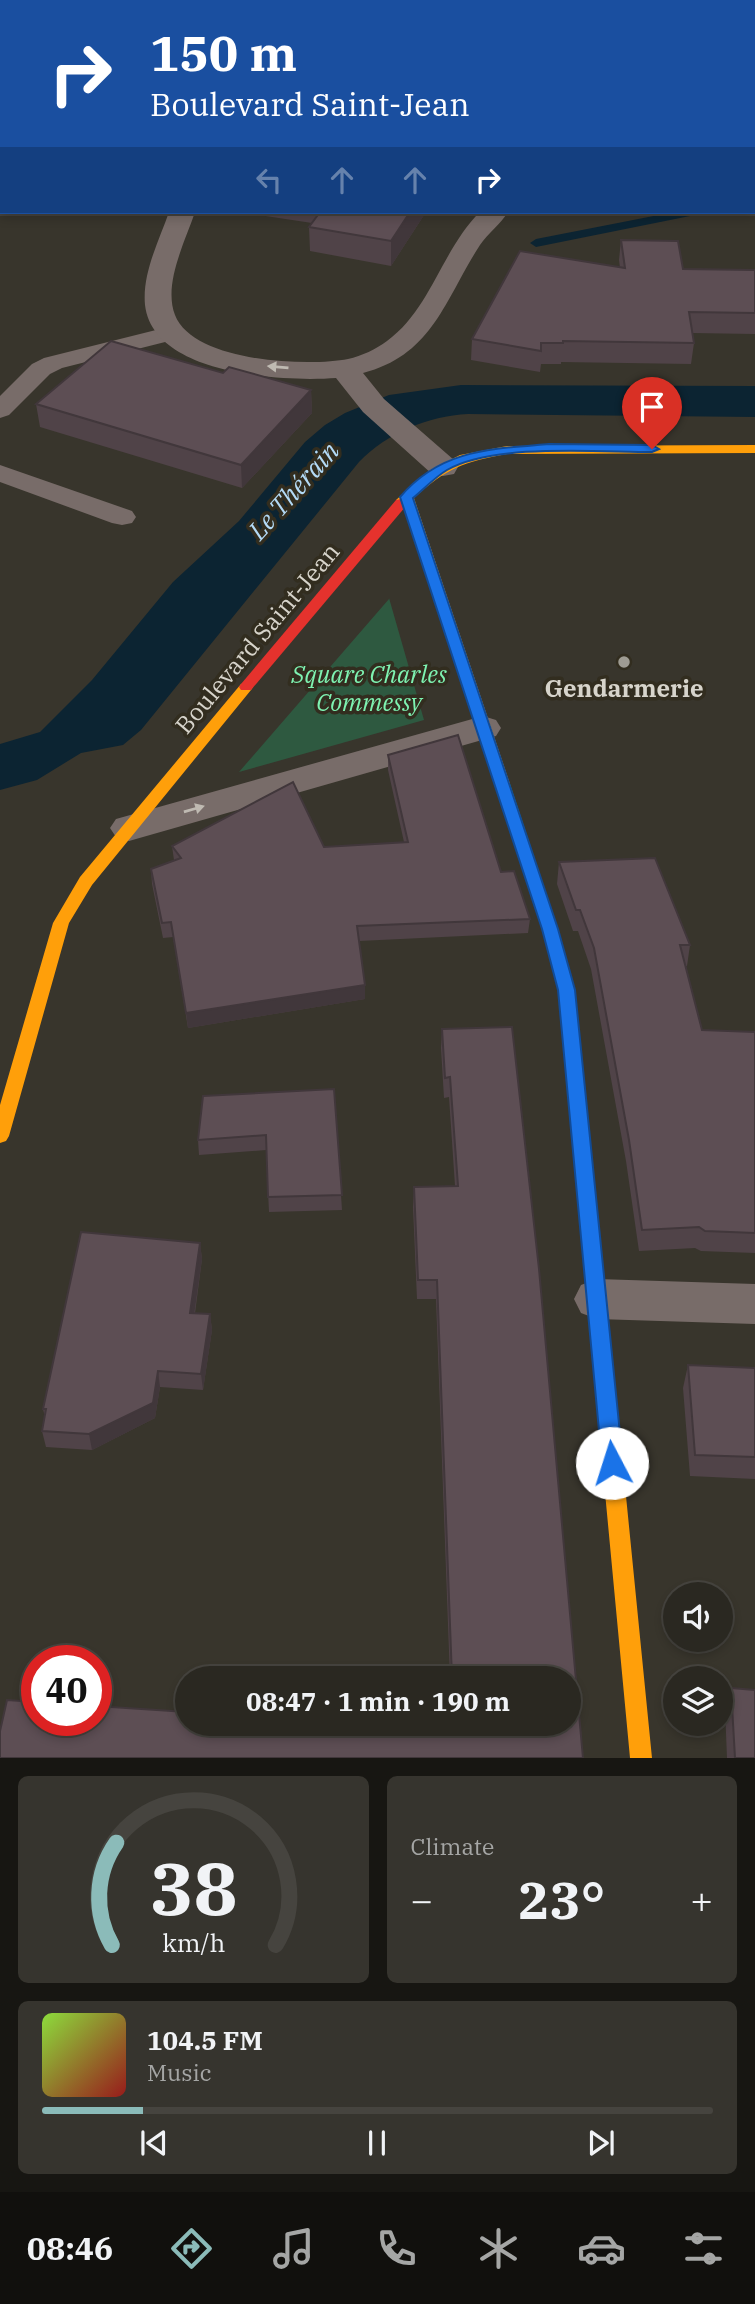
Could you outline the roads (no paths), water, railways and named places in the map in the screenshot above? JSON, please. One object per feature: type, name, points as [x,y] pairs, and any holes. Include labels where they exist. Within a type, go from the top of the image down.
[{"type":"main road","name":"Boulevard Saint-Jean","points":[[0,1136],[61,923],[86,881],[407,497],[443,467],[464,458],[507,450],[755,449]]},
{"type":"main road","points":[[407,497],[550,929],[566,990],[641,1758]]},
{"type":"street","points":[[181,214],[160,285],[162,317],[172,333],[192,348],[228,361],[285,368],[346,368],[385,354],[406,341],[422,321],[482,223],[493,214]]},
{"type":"street","points":[[346,368],[348,376],[365,395],[443,467]]},
{"type":"street","points":[[129,828],[483,729]]},
{"type":"street","points":[[597,1300],[755,1304]]},
{"type":"lane","points":[[0,410],[41,369],[53,363],[172,333]]},
{"type":"lane","points":[[0,472],[122,517]]},
{"type":"water","name":"Le Thérain","points":[[461,385],[755,386],[755,417],[468,414],[438,418],[409,428],[382,443],[359,462],[141,730],[123,745],[81,753],[37,780],[0,790],[0,744],[40,732],[92,680],[173,582],[239,521],[305,442],[345,413],[389,395]]},
{"type":"waterway","points":[[536,243],[680,214]]},
{"type":"place","name":"Gendarmerie","points":[[624,662]]},
{"type":"park label","name":"Square Charles Commessy","points":[[369,688]]}]
